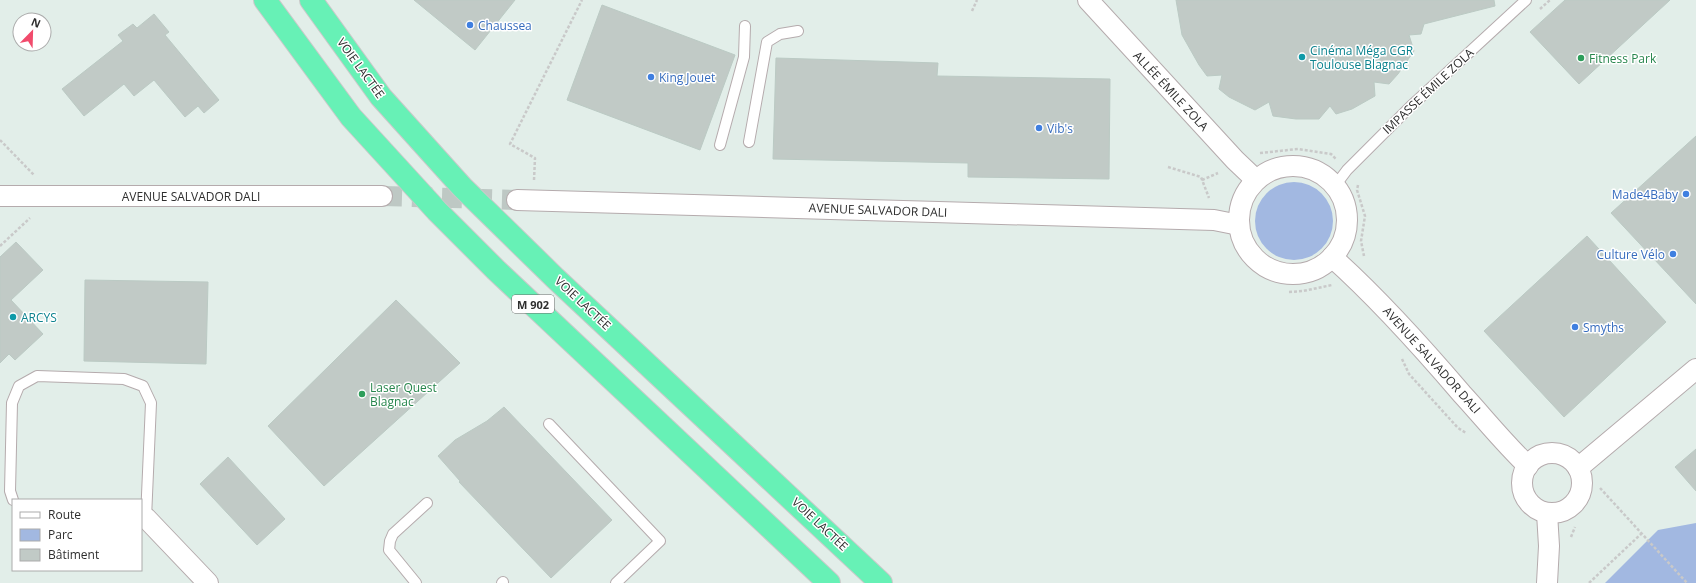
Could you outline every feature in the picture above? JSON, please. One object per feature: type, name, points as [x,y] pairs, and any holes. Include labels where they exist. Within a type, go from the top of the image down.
[{"type":"highway","name":"M 902","points":[[264,0],[351,117],[437,211],[496,270],[829,583]]},
{"type":"highway","name":"VOIE LACTÉE","points":[[311,0],[381,97],[462,187],[555,278],[881,583]]},
{"type":"street","name":"ALLÉE ÉMILE ZOLA","points":[[1088,0],[1235,160],[1256,180]]},
{"type":"street","points":[[1297,166],[1311,169],[1324,176],[1335,186],[1344,203],[1347,222],[1342,241],[1332,257],[1320,266],[1305,272],[1290,274],[1275,271],[1261,264],[1250,253],[1242,240],[1239,225],[1240,208],[1246,193],[1256,180],[1268,171],[1282,167],[1297,166]]},
{"type":"street","name":"AVENUE SALVADOR DALI","points":[[0,196],[382,196]]},
{"type":"street","name":"AVENUE SALVADOR DALI","points":[[517,200],[1206,220],[1239,225]]},
{"type":"street","name":"AVENUE SALVADOR DALI","points":[[1332,257],[1365,286],[1405,328],[1508,448],[1528,466]]},
{"type":"street","points":[[1578,468],[1696,369]]},
{"type":"street","points":[[1555,453],[1567,457],[1578,468],[1582,483],[1578,499],[1570,508],[1562,511],[1547,513],[1532,506],[1524,493],[1522,483],[1524,472],[1534,459],[1542,455],[1555,453]]},
{"type":"street","points":[[1547,513],[1549,546],[1547,583]]},
{"type":"street","points":[[144,518],[208,583]]},
{"type":"lane","name":"IMPASSE ÉMILE ZOLA","points":[[1335,186],[1347,170],[1410,107],[1526,0]]},
{"type":"lane","points":[[720,145],[744,57],[745,26]]},
{"type":"lane","points":[[749,142],[767,42],[780,34],[798,31]]},
{"type":"lane","points":[[13,499],[10,491],[12,403],[19,386],[37,376],[124,379],[143,386],[151,403],[144,518]]},
{"type":"lane","points":[[549,424],[660,541],[616,583]]},
{"type":"lane","points":[[416,583],[389,550],[390,541],[393,534],[427,503]]},
{"type":"lane","points":[[862,564],[885,583]]},
{"type":"path","points":[[534,181],[535,158],[510,144],[582,0]]},
{"type":"path","points":[[972,11],[977,0]]},
{"type":"path","points":[[1202,180],[1216,175],[1250,148],[1261,153],[1298,148],[1331,154],[1358,181],[1357,190],[1364,216],[1361,241],[1365,261]]},
{"type":"path","points":[[1168,167],[1201,177],[1211,203]]},
{"type":"path","points":[[1289,292],[1303,292],[1332,285],[1339,288]]},
{"type":"path","points":[[1399,354],[1409,374],[1458,428],[1470,435]]},
{"type":"path","points":[[1600,488],[1687,583]]},
{"type":"path","points":[[1589,583],[1641,534]]},
{"type":"green space","points":[[1294,182],[1309,185],[1322,193],[1330,206],[1333,221],[1330,236],[1322,249],[1309,257],[1294,260],[1279,257],[1266,249],[1258,236],[1255,221],[1258,206],[1266,193],[1279,185]]},
{"type":"green space","points":[[1696,523],[1696,583],[1605,583],[1658,530]]},
{"type":"building","name":"Chaussea","points":[[414,0],[515,0],[475,50]]},
{"type":"building","name":"Cinéma Méga CGR Toulouse Blagnac","points":[[1176,0],[1494,0],[1495,6],[1424,24],[1421,34],[1409,35],[1414,51],[1398,74],[1389,84],[1374,82],[1375,96],[1352,109],[1336,114],[1330,106],[1319,119],[1296,119],[1273,116],[1269,102],[1255,110],[1229,97],[1219,89],[1222,75],[1207,76],[1182,35]]},
{"type":"building","name":"Fitness Park","points":[[1565,0],[1670,0],[1579,84],[1530,32]]},
{"type":"building","name":"King Jouet","points":[[602,5],[735,55],[700,150],[567,100]]},
{"type":"building","points":[[154,14],[169,32],[165,35],[219,100],[204,113],[198,106],[185,117],[154,80],[134,96],[124,84],[84,116],[62,89],[123,41],[118,35],[133,24],[137,28]]},
{"type":"building","points":[[776,58],[938,63],[937,76],[1110,79],[1109,179],[968,177],[968,163],[773,159]]},
{"type":"building","name":"Culture Vélo","points":[[1696,136],[1696,304],[1611,213]]},
{"type":"building","name":"Smyths","points":[[1587,236],[1666,322],[1564,417],[1484,331]]},
{"type":"building","name":"ARCYS","points":[[16,242],[43,270],[11,300],[43,334],[15,360],[9,354],[0,363],[0,257]]},
{"type":"building","points":[[85,280],[208,282],[206,364],[84,361]]},
{"type":"building","name":"Laser Quest Blagnac","points":[[396,300],[460,363],[324,486],[268,426]]},
{"type":"building","points":[[504,407],[612,520],[551,578],[459,482],[460,481],[438,456],[455,440],[487,421]]},
{"type":"building","points":[[1696,449],[1696,491],[1675,467]]},
{"type":"building","points":[[228,457],[285,519],[257,545],[200,484]]},
{"type":"tunnel","points":[[382,196],[517,200]]},
{"type":"place","name":"Chaussea","points":[[470,25]]},
{"type":"place","name":"Cinéma Méga CGR Toulouse Blagnac","points":[[1302,57]]},
{"type":"place","name":"Fitness Park","points":[[1581,58]]},
{"type":"place","name":"King Jouet","points":[[651,77]]},
{"type":"place","name":"Vib's","points":[[1039,128]]},
{"type":"place","name":"Made4Baby","points":[[1686,194]]},
{"type":"place","name":"Culture Vélo","points":[[1673,254]]},
{"type":"place","name":"ARCYS","points":[[13,317]]},
{"type":"place","name":"Smyths","points":[[1575,327]]},
{"type":"place","name":"Laser Quest Blagnac","points":[[362,394]]}]
